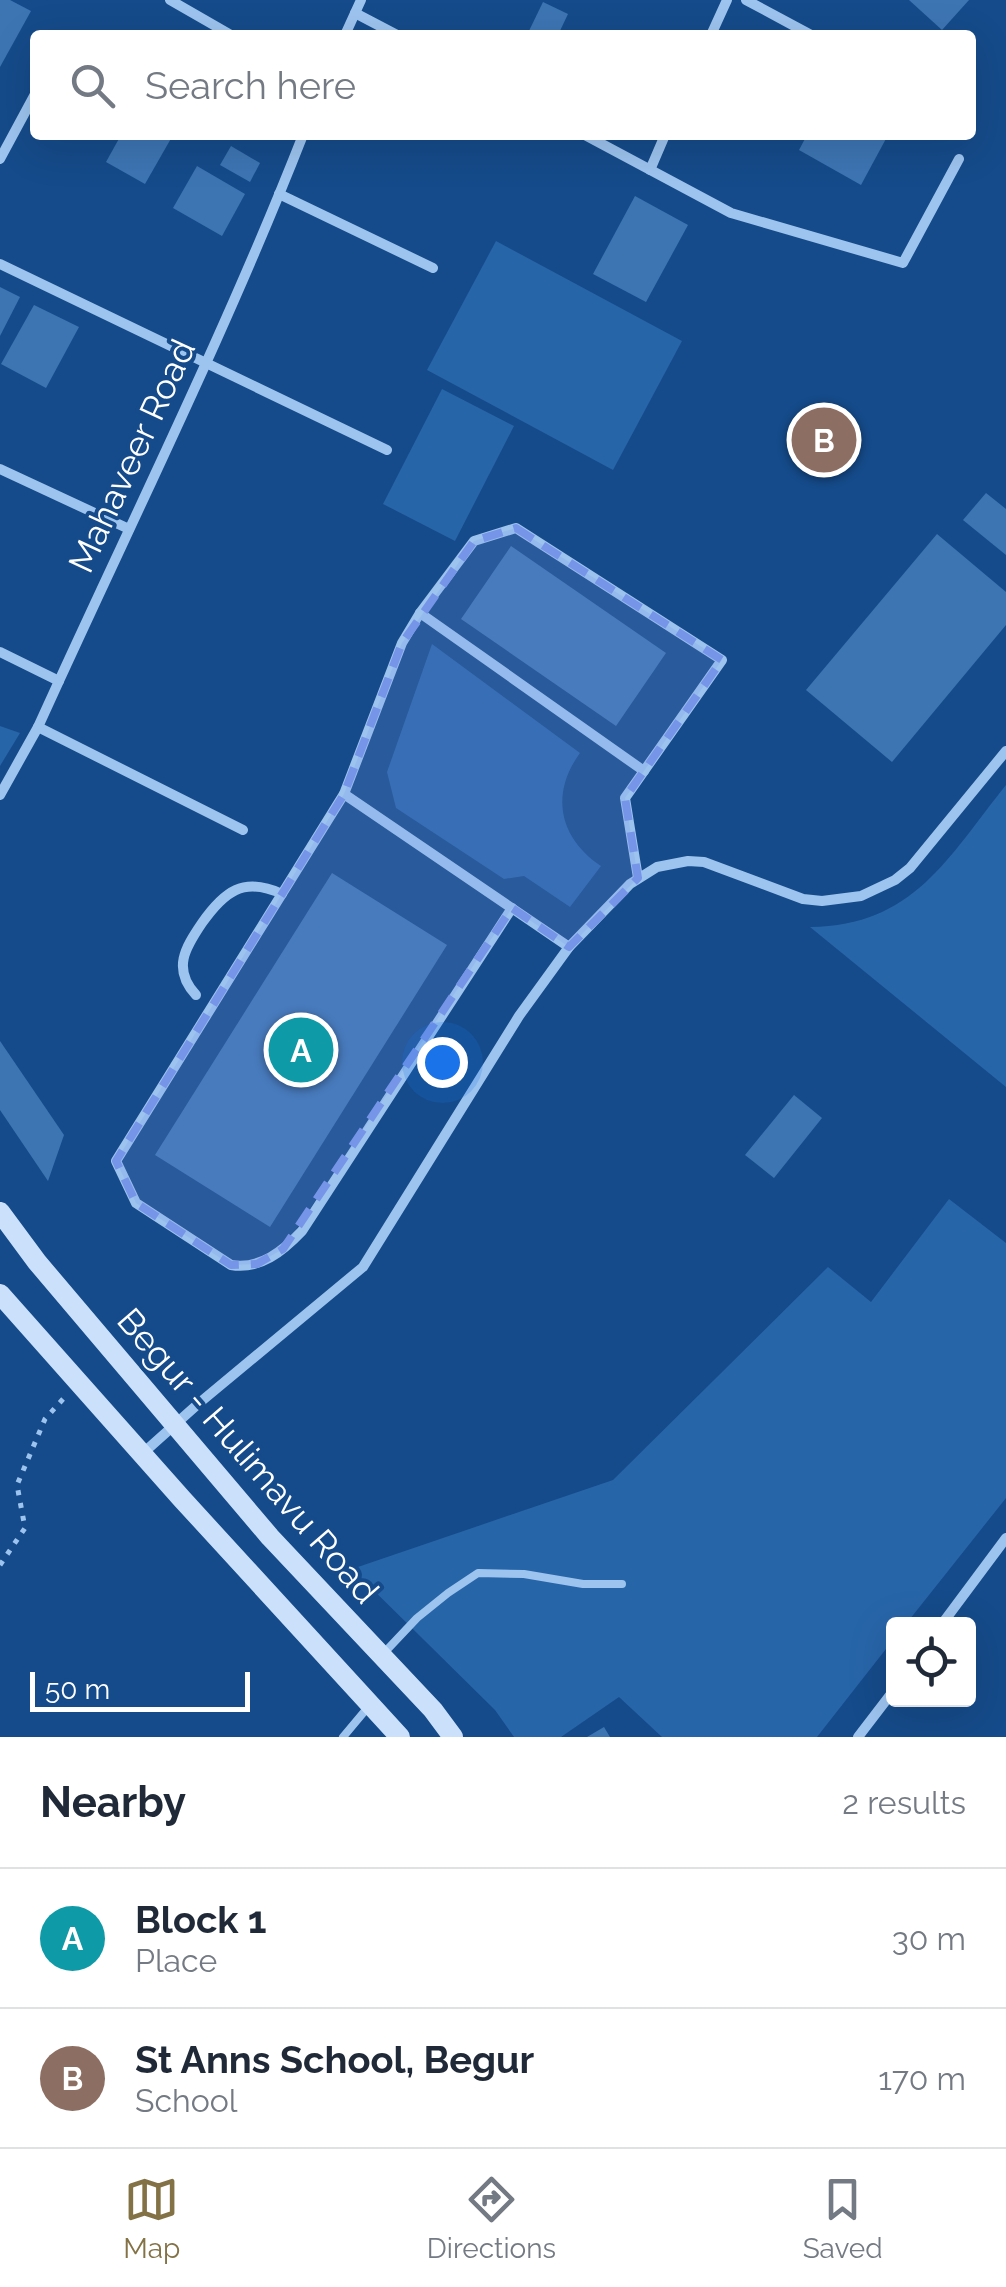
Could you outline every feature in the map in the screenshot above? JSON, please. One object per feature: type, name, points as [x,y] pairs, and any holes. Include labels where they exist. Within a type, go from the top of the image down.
[{"type":"main road","name":"Begur - Hulimavu Road","points":[[0,1212],[174,1426],[454,1737]]},
{"type":"main road","name":"Begur - Hulimavu Road","points":[[0,1294],[400,1737]]},
{"type":"street","points":[[170,0],[222,30]]},
{"type":"street","points":[[347,30],[361,0]]},
{"type":"street","points":[[713,30],[727,0]]},
{"type":"street","points":[[746,0],[803,30]]},
{"type":"street","points":[[355,13],[387,30]]},
{"type":"street","points":[[0,158],[30,103]]},
{"type":"street","name":"Mahaveer Road","points":[[0,795],[59,682],[301,140]]},
{"type":"street","points":[[594,140],[730,213],[903,263],[960,159]]},
{"type":"street","points":[[650,170],[664,140]]},
{"type":"street","points":[[280,194],[433,268]]},
{"type":"street","points":[[0,264],[387,450]]},
{"type":"street","points":[[0,469],[129,529]]},
{"type":"street","points":[[512,908],[302,1231],[283,1249],[264,1261],[240,1267],[230,1265],[136,1203],[116,1161],[344,794],[402,643],[474,541],[516,528],[722,660],[625,798],[638,878]]},
{"type":"street","points":[[420,613],[644,771]]},
{"type":"street","points":[[0,652],[59,682]]},
{"type":"street","points":[[38,727],[243,830]]},
{"type":"street","points":[[142,1454],[363,1267],[519,1016],[569,947],[638,878],[673,863],[704,862],[802,899],[822,901],[860,896],[895,880],[910,868],[1006,751]]},
{"type":"street","points":[[344,794],[569,947]]},
{"type":"street","points":[[196,995],[186,981],[185,952],[217,902],[250,886],[282,894]]},
{"type":"street","points":[[947,1617],[1006,1538]]},
{"type":"street","points":[[858,1737],[886,1700]]},
{"type":"lane","points":[[382,1656],[416,1618],[478,1573],[622,1584]]},
{"type":"lane","points":[[343,1737],[371,1703]]},
{"type":"path","points":[[0,1566],[25,1528],[17,1485],[45,1419],[79,1381]]},
{"type":"highlighted area","points":[[516,528],[722,660],[625,798],[638,878],[569,947],[512,908],[283,1249],[257,1264],[231,1265],[136,1203],[116,1161],[344,794],[402,643],[474,541]]},
{"type":"shaded area","points":[[496,241],[682,341],[613,470],[427,370]]},
{"type":"shaded area","points":[[442,389],[514,426],[455,541],[383,504]]},
{"type":"shaded area","points":[[432,644],[580,753],[565,784],[564,814],[576,842],[601,866],[570,907],[524,876],[504,879],[396,808],[387,772]]},
{"type":"shaded area","points":[[0,726],[20,733],[0,766]]},
{"type":"shaded area","points":[[1006,785],[1006,1087],[810,927],[846,924],[876,915],[902,901],[946,861]]},
{"type":"shaded area","points":[[949,1199],[1006,1243],[1006,1498],[912,1617],[886,1617],[886,1649],[817,1737],[662,1737],[619,1697],[561,1737],[514,1737],[495,1710],[352,1569],[613,1480],[828,1267],[871,1302]]},
{"type":"building","points":[[0,0],[10,0],[31,11],[0,67]]},
{"type":"building","points":[[909,0],[969,0],[942,30]]},
{"type":"building","points":[[543,2],[568,14],[560,30],[529,30]]},
{"type":"building","points":[[118,140],[170,140],[145,184],[106,162]]},
{"type":"building","points":[[804,140],[885,140],[861,185],[799,150]]},
{"type":"building","points":[[231,146],[260,163],[250,182],[220,165]]},
{"type":"building","points":[[197,166],[245,194],[222,236],[173,208]]},
{"type":"building","points":[[635,196],[688,225],[646,302],[593,274]]},
{"type":"building","points":[[0,287],[20,297],[0,336]]},
{"type":"building","points":[[34,305],[79,327],[46,388],[1,364]]},
{"type":"building","points":[[986,493],[1006,509],[1006,555],[963,520]]},
{"type":"building","points":[[937,534],[1006,592],[1006,625],[892,762],[806,690]]},
{"type":"building","points":[[511,546],[666,653],[616,726],[461,619]]},
{"type":"building","points":[[332,873],[447,945],[270,1227],[155,1155]]},
{"type":"building","points":[[0,1041],[64,1135],[48,1181],[0,1110]]},
{"type":"building","points":[[794,1095],[822,1118],[774,1178],[745,1155]]},
{"type":"building","points":[[604,1727],[610,1737],[587,1737]]},
{"type":"place","name":"St Anns School, Begur","points":[[824,440]]},
{"type":"place","name":"Block 1","points":[[301,1050]]}]
